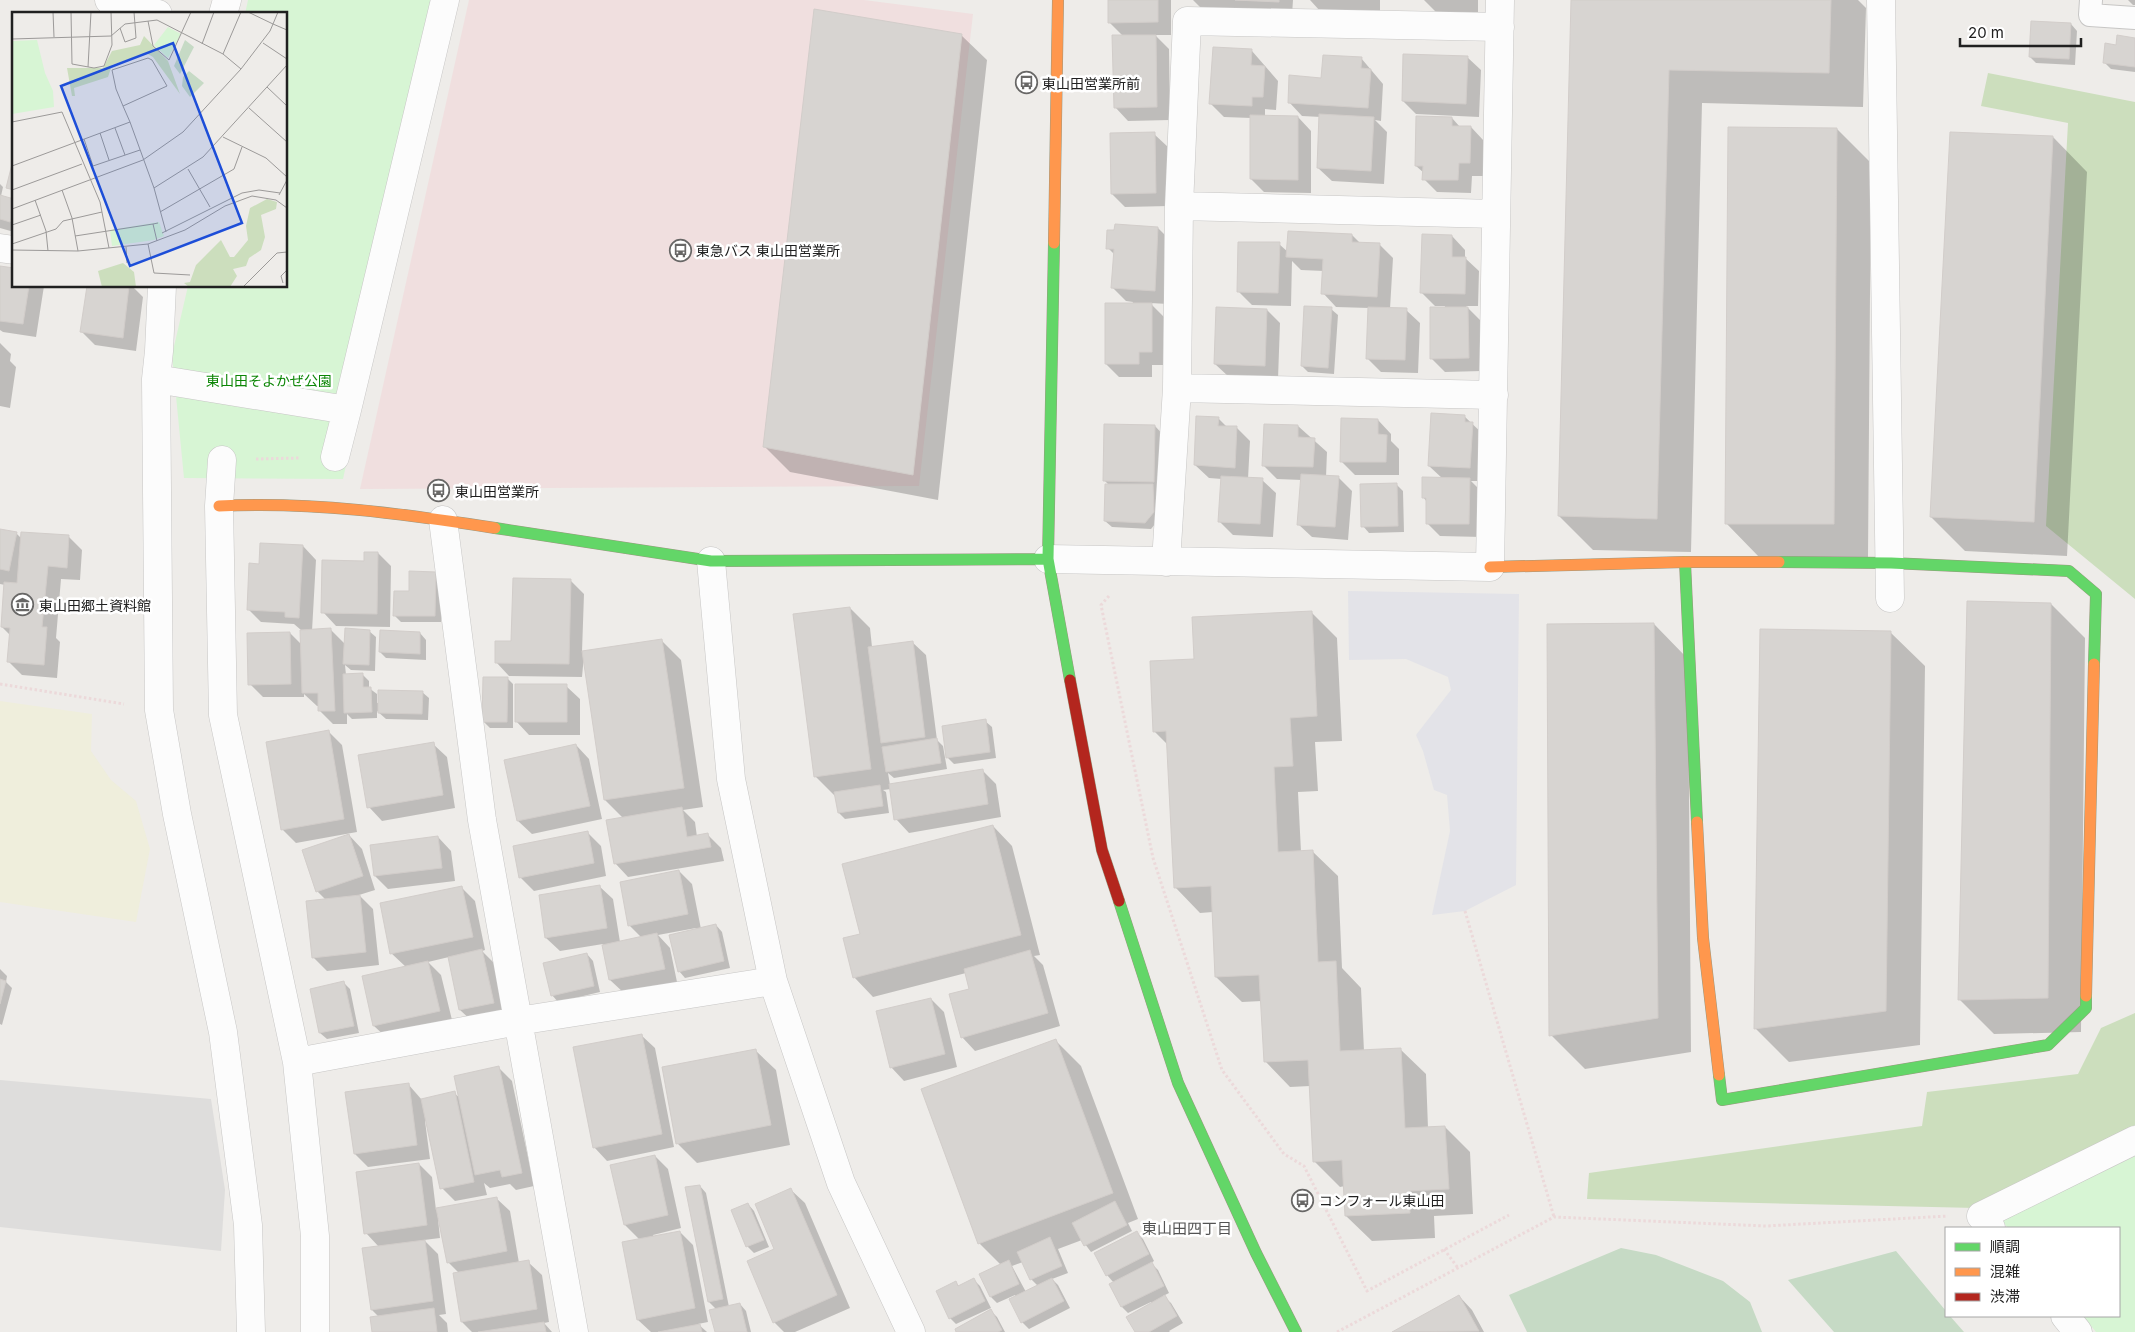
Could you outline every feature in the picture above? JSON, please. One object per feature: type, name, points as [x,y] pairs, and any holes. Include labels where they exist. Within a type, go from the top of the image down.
[{"type":"street","points":[[109,0],[151,12]]},
{"type":"street","points":[[335,457],[445,0]]},
{"type":"street","points":[[1058,0],[1048,559],[1102,850],[1178,1084],[1256,1253],[1296,1332]]},
{"type":"street","points":[[1490,567],[1500,0]]},
{"type":"street","points":[[1881,0],[1891,563],[1890,598]]},
{"type":"street","points":[[1166,562],[1177,388],[1179,206],[1187,21],[1500,27]]},
{"type":"street","points":[[1179,206],[1496,214]]},
{"type":"street","points":[[162,288],[156,379],[159,710],[177,814],[223,1032],[248,1226],[251,1332]]},
{"type":"street","points":[[156,379],[347,410]]},
{"type":"street","points":[[1177,388],[1494,396]]},
{"type":"street","points":[[222,460],[219,506],[223,714],[297,1062],[315,1236],[315,1332]]},
{"type":"street","points":[[219,506],[257,504],[354,509],[442,520],[711,561],[1048,559],[1490,567],[1685,562],[1891,563],[2069,571],[2096,594],[2086,1008],[2048,1045],[1722,1100],[1703,938],[1685,562]]},
{"type":"street","points":[[442,520],[482,820],[574,1332]]},
{"type":"street","points":[[711,561],[731,779],[773,981],[841,1183],[911,1332]]},
{"type":"street","points":[[297,1062],[518,1021],[773,981]]},
{"type":"street","points":[[1986,1222],[2135,1140]]},
{"type":"street","points":[[2065,1317],[2078,1332]]},
{"type":"lane","points":[[2091,0],[2090,15],[2135,18]]},
{"type":"path","points":[[222,460],[335,457]]},
{"type":"path","points":[[1110,594],[1101,605],[1153,858],[1222,1070],[1284,1154],[1304,1166],[1367,1291],[1509,1215]]},
{"type":"path","points":[[0,684],[159,710]]},
{"type":"path","points":[[1466,911],[1554,1217]]},
{"type":"path","points":[[1336,1332],[1554,1217],[1766,1226],[1933,1216],[1986,1222]]},
{"type":"path","points":[[1444,1250],[1458,1268]]},
{"type":"shaded area","name":"東急バス 東山田営業所","points":[[469,0],[864,0],[973,14],[919,486],[360,489]]},
{"type":"shaded area","points":[[1348,591],[1519,594],[1516,885],[1465,911],[1432,915],[1450,831],[1447,795],[1434,790],[1423,751],[1416,735],[1451,690],[1448,677],[1406,659],[1349,660]]},
{"type":"shaded area","points":[[0,1080],[211,1099],[225,1190],[221,1251],[0,1227]]},
{"type":"green space","name":"東山田そよかぜ公園","points":[[248,0],[448,0],[343,479],[184,478],[172,355],[188,288],[288,288],[288,12],[245,12]]},
{"type":"green space","points":[[1988,73],[2135,102],[2135,599],[2046,526],[2068,123],[1981,106]]},
{"type":"green space","points":[[0,701],[92,714],[91,751],[111,780],[136,801],[150,849],[136,922],[0,902]]},
{"type":"green space","points":[[2135,1013],[2135,1125],[1976,1208],[1587,1199],[1589,1173],[1922,1126],[1927,1092],[2078,1074],[2101,1028]]},
{"type":"green space","points":[[2135,1156],[2135,1332],[2096,1332],[2084,1317],[2120,1317],[2120,1227],[2007,1227],[2001,1220]]},
{"type":"green space","points":[[1621,1248],[1656,1255],[1723,1281],[1750,1302],[1762,1332],[1527,1332],[1509,1295]]},
{"type":"green space","points":[[1896,1251],[1945,1310],[1945,1317],[1951,1317],[1964,1332],[1834,1332],[1788,1280]]},
{"type":"building","points":[[1108,0],[1158,0],[1158,22],[1108,23]]},
{"type":"building","points":[[1235,0],[1279,0],[1279,2]]},
{"type":"building","points":[[1571,0],[1831,0],[1829,73],[1669,70],[1657,519],[1558,516]]},
{"type":"building","points":[[814,9],[962,34],[913,475],[763,447]]},
{"type":"building","points":[[2031,21],[2071,23],[2069,59],[2029,57]]},
{"type":"building","points":[[1112,35],[1156,35],[1157,107],[1114,108]]},
{"type":"building","points":[[2117,35],[2135,38],[2135,67],[2103,63],[2105,43],[2116,45]]},
{"type":"building","points":[[1213,47],[1252,49],[1251,65],[1265,66],[1263,97],[1252,97],[1252,106],[1209,104]]},
{"type":"building","points":[[1403,54],[1468,56],[1466,104],[1402,101]]},
{"type":"building","points":[[1323,55],[1362,57],[1361,68],[1371,69],[1368,108],[1288,103],[1289,75],[1321,78]]},
{"type":"building","points":[[1319,114],[1374,117],[1371,171],[1317,168]]},
{"type":"building","points":[[1250,115],[1298,116],[1298,180],[1250,179]]},
{"type":"building","points":[[1416,116],[1452,117],[1452,126],[1471,126],[1470,163],[1459,163],[1458,180],[1422,180],[1423,166],[1415,166]]},
{"type":"building","points":[[1728,127],[1837,128],[1834,524],[1725,524]]},
{"type":"building","points":[[1155,132],[1156,193],[1111,194],[1110,133]]},
{"type":"building","points":[[1950,132],[2053,136],[2034,522],[1930,517]]},
{"type":"building","points":[[12,164],[12,190],[6,188]]},
{"type":"building","points":[[0,195],[12,198],[12,216],[10,222],[0,219]]},
{"type":"building","points":[[1115,224],[1158,227],[1155,291],[1111,288],[1114,249],[1106,249],[1107,230],[1114,230]]},
{"type":"building","points":[[1288,231],[1352,234],[1352,242],[1380,243],[1377,297],[1321,294],[1323,259],[1286,257]]},
{"type":"building","points":[[1422,234],[1452,235],[1452,257],[1466,257],[1465,294],[1420,293]]},
{"type":"building","points":[[1238,242],[1280,242],[1278,293],[1237,292]]},
{"type":"building","points":[[0,266],[12,268],[12,288],[29,288],[23,324],[0,321]]},
{"type":"building","points":[[87,288],[129,288],[123,338],[80,332]]},
{"type":"building","points":[[1105,303],[1152,303],[1152,352],[1139,352],[1139,364],[1105,364]]},
{"type":"building","points":[[1304,306],[1332,307],[1328,368],[1301,366]]},
{"type":"building","points":[[1216,307],[1267,309],[1265,366],[1214,364]]},
{"type":"building","points":[[1368,307],[1407,308],[1405,360],[1366,359]]},
{"type":"building","points":[[1430,307],[1468,307],[1469,358],[1430,359]]},
{"type":"building","points":[[1431,413],[1465,415],[1465,422],[1473,422],[1470,468],[1428,466]]},
{"type":"building","points":[[1196,416],[1219,417],[1218,426],[1237,426],[1235,468],[1194,465]]},
{"type":"building","points":[[1341,418],[1378,419],[1378,434],[1387,435],[1386,462],[1340,462]]},
{"type":"building","points":[[1104,424],[1155,425],[1154,482],[1103,481]]},
{"type":"building","points":[[1264,424],[1298,425],[1298,437],[1315,438],[1313,467],[1262,466]]},
{"type":"building","points":[[1301,474],[1339,476],[1335,527],[1297,525]]},
{"type":"building","points":[[1221,476],[1263,478],[1260,524],[1218,522]]},
{"type":"building","points":[[1422,477],[1470,478],[1469,524],[1426,524],[1426,498],[1422,498]]},
{"type":"building","points":[[1397,483],[1398,526],[1361,527],[1360,484]]},
{"type":"building","points":[[1105,484],[1153,484],[1154,512],[1145,523],[1104,521]]},
{"type":"building","points":[[0,529],[17,532],[9,571],[0,569]]},
{"type":"building","name":"東山田郷土資料館","points":[[21,532],[69,535],[67,568],[48,566],[42,627],[47,627],[44,665],[7,662],[10,628],[1,627],[4,582],[17,583]]},
{"type":"building","points":[[260,543],[303,545],[299,618],[285,617],[285,612],[247,610],[249,563],[259,564]]},
{"type":"building","points":[[364,552],[378,552],[377,614],[321,613],[322,560],[364,561]]},
{"type":"building","points":[[409,571],[436,572],[435,616],[393,616],[394,591],[409,591]]},
{"type":"building","points":[[513,578],[571,579],[569,664],[495,663],[495,641],[511,641]]},
{"type":"building","points":[[1967,601],[2051,603],[2048,998],[1958,1000]]},
{"type":"building","points":[[850,607],[871,769],[814,777],[793,614]]},
{"type":"building","points":[[1312,611],[1317,716],[1290,718],[1293,766],[1274,767],[1278,852],[1313,850],[1318,962],[1336,961],[1340,1051],[1401,1048],[1405,1128],[1445,1126],[1449,1189],[1409,1191],[1410,1213],[1345,1216],[1342,1160],[1313,1162],[1308,1060],[1264,1062],[1259,975],[1215,977],[1211,886],[1174,888],[1166,731],[1153,732],[1150,661],[1194,659],[1192,617]]},
{"type":"building","points":[[1654,623],[1658,1018],[1549,1036],[1547,624]]},
{"type":"building","points":[[331,628],[335,711],[318,711],[318,693],[302,693],[300,630]]},
{"type":"building","points":[[345,628],[370,630],[369,665],[343,664]]},
{"type":"building","points":[[1760,629],[1891,631],[1886,1011],[1754,1029]]},
{"type":"building","points":[[380,630],[420,632],[420,654],[379,652]]},
{"type":"building","points":[[290,632],[291,684],[248,685],[247,633]]},
{"type":"building","points":[[662,639],[684,788],[604,800],[582,651]]},
{"type":"building","points":[[913,641],[925,737],[881,743],[868,647]]},
{"type":"building","points":[[363,673],[363,687],[371,687],[372,712],[344,713],[343,674]]},
{"type":"building","points":[[483,677],[508,677],[507,722],[482,722]]},
{"type":"building","points":[[515,684],[567,684],[567,722],[515,722]]},
{"type":"building","points":[[378,690],[423,691],[422,714],[378,713]]},
{"type":"building","points":[[986,719],[990,752],[946,758],[942,726]]},
{"type":"building","points":[[329,730],[344,819],[281,830],[266,742]]},
{"type":"building","points":[[937,738],[941,763],[886,772],[882,747]]},
{"type":"building","points":[[434,742],[443,795],[367,808],[358,755]]},
{"type":"building","points":[[576,744],[590,806],[517,821],[504,760]]},
{"type":"building","points":[[983,769],[988,804],[894,820],[889,784]]},
{"type":"building","points":[[880,785],[883,806],[838,813],[834,792]]},
{"type":"building","points":[[682,807],[687,837],[708,833],[711,847],[614,864],[606,820]]},
{"type":"building","points":[[993,825],[1021,935],[853,978],[843,938],[860,934],[842,864]]},
{"type":"building","points":[[588,831],[594,863],[519,878],[513,846]]},
{"type":"building","points":[[349,834],[363,876],[316,892],[302,850]]},
{"type":"building","points":[[438,836],[442,868],[374,876],[370,845]]},
{"type":"building","points":[[679,870],[688,914],[628,926],[620,882]]},
{"type":"building","points":[[600,885],[607,928],[545,938],[539,895]]},
{"type":"building","points":[[462,886],[473,937],[390,954],[380,903]]},
{"type":"building","points":[[360,895],[366,952],[312,958],[306,901]]},
{"type":"building","points":[[716,924],[724,961],[678,972],[669,935]]},
{"type":"building","points":[[657,933],[665,969],[609,980],[602,945]]},
{"type":"building","points":[[482,949],[494,1003],[459,1010],[448,957]]},
{"type":"building","points":[[1030,950],[1048,1013],[961,1038],[949,994],[969,989],[964,969]]},
{"type":"building","points":[[587,953],[594,986],[551,996],[543,963]]},
{"type":"building","points":[[428,961],[440,1011],[373,1026],[362,976]]},
{"type":"building","points":[[0,979],[6,981],[0,1004]]},
{"type":"building","points":[[344,981],[354,1026],[319,1033],[310,989]]},
{"type":"building","points":[[931,998],[945,1054],[890,1068],[876,1011]]},
{"type":"building","points":[[642,1034],[662,1134],[593,1148],[573,1047]]},
{"type":"building","points":[[1056,1039],[1113,1193],[978,1244],[921,1089]]},
{"type":"building","points":[[756,1049],[771,1125],[676,1144],[662,1067]]},
{"type":"building","points":[[499,1066],[522,1173],[502,1177],[500,1170],[475,1175],[454,1076]]},
{"type":"building","points":[[409,1083],[417,1145],[354,1154],[345,1092]]},
{"type":"building","points":[[455,1091],[474,1182],[440,1189],[421,1099]]},
{"type":"building","points":[[655,1155],[668,1215],[624,1225],[610,1165]]},
{"type":"building","points":[[419,1163],[427,1225],[364,1234],[356,1172]]},
{"type":"building","points":[[700,1185],[723,1299],[708,1302],[685,1187]]},
{"type":"building","points":[[791,1188],[837,1295],[773,1323],[747,1261],[774,1249],[755,1204]]},
{"type":"building","points":[[497,1197],[507,1251],[447,1263],[436,1208]]},
{"type":"building","points":[[1115,1201],[1127,1225],[1084,1246],[1072,1223]]},
{"type":"building","points":[[748,1203],[764,1240],[746,1247],[731,1210]]},
{"type":"building","points":[[680,1231],[695,1308],[637,1320],[622,1242]]},
{"type":"building","points":[[1137,1231],[1149,1254],[1106,1276],[1094,1253]]},
{"type":"building","points":[[1050,1237],[1062,1266],[1030,1280],[1017,1252]]},
{"type":"building","points":[[425,1240],[433,1301],[371,1310],[362,1248]]},
{"type":"building","points":[[529,1260],[537,1309],[461,1322],[453,1273]]},
{"type":"building","points":[[1009,1260],[1019,1284],[990,1297],[979,1274]]},
{"type":"building","points":[[1152,1262],[1164,1286],[1121,1307],[1109,1284]]},
{"type":"building","points":[[974,1278],[985,1301],[949,1319],[936,1291],[956,1281],[958,1286]]},
{"type":"building","points":[[1052,1278],[1064,1301],[1021,1323],[1009,1299]]},
{"type":"building","points":[[1165,1295],[1177,1316],[1149,1332],[1135,1332],[1126,1317]]},
{"type":"building","points":[[1459,1295],[1479,1331],[1392,1332]]},
{"type":"building","points":[[740,1303],[747,1332],[715,1332],[709,1310]]},
{"type":"building","points":[[434,1308],[437,1332],[372,1332],[370,1317]]},
{"type":"building","points":[[991,1309],[1002,1330],[998,1332],[956,1332],[955,1329]]},
{"type":"building","points":[[544,1322],[546,1332],[478,1332]]},
{"type":"building","points":[[700,1324],[702,1332],[658,1332]]},
{"type":"traffic: fast","points":[[1054,243],[1048,559],[1070,680]]},
{"type":"traffic: fast","points":[[495,528],[711,561],[1048,559]]},
{"type":"traffic: fast","points":[[1685,562],[1697,822]]},
{"type":"traffic: fast","points":[[1779,562],[1891,563],[2069,571],[2096,594],[2094,664]]},
{"type":"traffic: fast","points":[[1119,901],[1178,1083],[1256,1253],[1296,1332]]},
{"type":"traffic: fast","points":[[1719,1075],[1722,1100],[2048,1045],[2086,1008],[2086,996]]},
{"type":"traffic: slow","points":[[1054,243],[1058,0]]},
{"type":"traffic: slow","points":[[219,506],[289,505],[323,507],[427,518],[495,528]]},
{"type":"traffic: slow","points":[[1490,567],[1685,562],[1779,562]]},
{"type":"traffic: slow","points":[[2086,996],[2094,664]]},
{"type":"traffic: slow","points":[[1697,822],[1703,938],[1719,1075]]},
{"type":"traffic: jam","points":[[1070,680],[1102,850],[1119,901]]},
{"type":"place","name":"東山田営業所前","points":[[1026,83]]},
{"type":"place","name":"東急バス 東山田営業所","points":[[680,250]]},
{"type":"place","name":"東山田営業所","points":[[439,491]]},
{"type":"place","name":"東山田郷土資料館","points":[[23,605]]},
{"type":"place","name":"コンフォール東山田","points":[[1303,1200]]},
{"type":"district","name":"東山田四丁目","points":[[1187,1228]]}]
